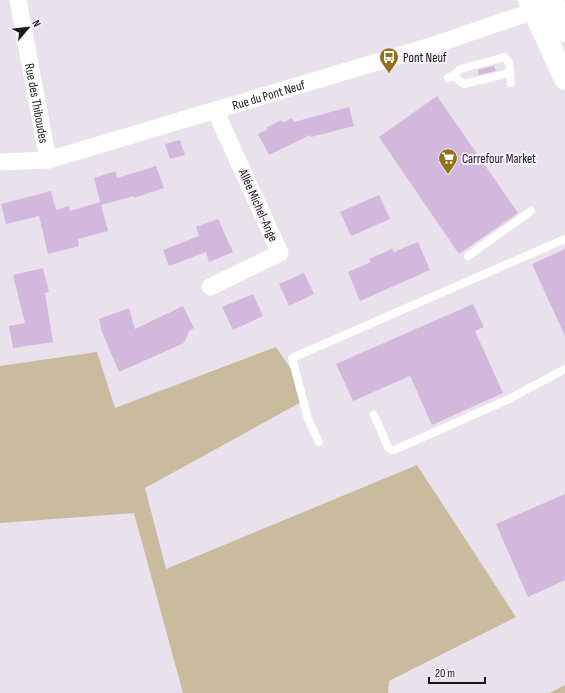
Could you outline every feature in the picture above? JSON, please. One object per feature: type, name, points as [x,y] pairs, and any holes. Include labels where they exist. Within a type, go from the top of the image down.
[{"type":"main road","points":[[542,4],[565,31]]},
{"type":"main road","points":[[542,4],[565,78]]},
{"type":"street","name":"Rue des Thiboudes","points":[[18,0],[48,160]]},
{"type":"street","name":"Rue du Pont Neuf","points":[[0,162],[48,160],[431,46],[542,4]]},
{"type":"street","name":"Allée Michel-Ange","points":[[210,287],[280,253],[215,110]]},
{"type":"lane","points":[[510,73],[464,84],[450,77],[460,70],[505,57],[509,63],[510,73],[511,83]]},
{"type":"lane","points":[[468,256],[531,211]]},
{"type":"lane","points":[[319,442],[308,418],[292,358],[565,239]]},
{"type":"lane","points":[[374,415],[388,447],[391,450],[394,450],[508,399],[565,369]]},
{"type":"shaded area","points":[[276,347],[295,375],[303,401],[145,488],[166,569],[417,465],[516,617],[389,681],[388,693],[183,693],[134,513],[0,523],[0,366],[97,352],[115,408]]},
{"type":"shaded area","points":[[565,685],[565,693],[549,693]]},
{"type":"building","points":[[494,66],[496,71],[479,75],[478,70]]},
{"type":"building","name":"Carrefour Market","points":[[437,96],[518,213],[459,254],[379,137]]},
{"type":"building","points":[[349,107],[354,126],[311,137],[310,135],[269,155],[258,134],[268,129],[267,127],[282,120],[283,123],[292,118],[294,122]]},
{"type":"building","points":[[180,140],[185,155],[170,159],[165,144]]},
{"type":"building","points":[[156,166],[164,188],[134,198],[134,196],[101,205],[108,231],[78,239],[79,246],[48,254],[39,216],[6,224],[1,204],[51,191],[56,210],[69,206],[70,211],[100,202],[94,178],[116,171],[117,178]]},
{"type":"building","points":[[379,195],[390,219],[351,236],[340,212]]},
{"type":"building","points":[[218,219],[233,252],[209,262],[206,252],[169,266],[163,250],[199,236],[196,227]]},
{"type":"building","points":[[418,242],[430,270],[360,301],[348,272],[371,262],[369,259],[392,249],[394,252]]},
{"type":"building","points":[[565,249],[565,336],[532,264]]},
{"type":"building","points":[[43,268],[49,292],[45,293],[53,342],[13,348],[9,326],[25,323],[13,275]]},
{"type":"building","points":[[304,273],[314,294],[289,306],[279,284]]},
{"type":"building","points":[[253,294],[263,316],[233,330],[222,307]]},
{"type":"building","points":[[473,304],[484,327],[475,331],[503,393],[432,425],[410,376],[353,401],[336,364]]},
{"type":"building","points":[[183,306],[194,328],[189,331],[184,343],[119,372],[102,332],[99,319],[129,308],[135,329]]},
{"type":"building","points":[[565,494],[565,580],[528,597],[496,524]]},
{"type":"place","name":"Pont Neuf","points":[[389,74]]},
{"type":"place","name":"Carrefour Market","points":[[448,175]]}]
